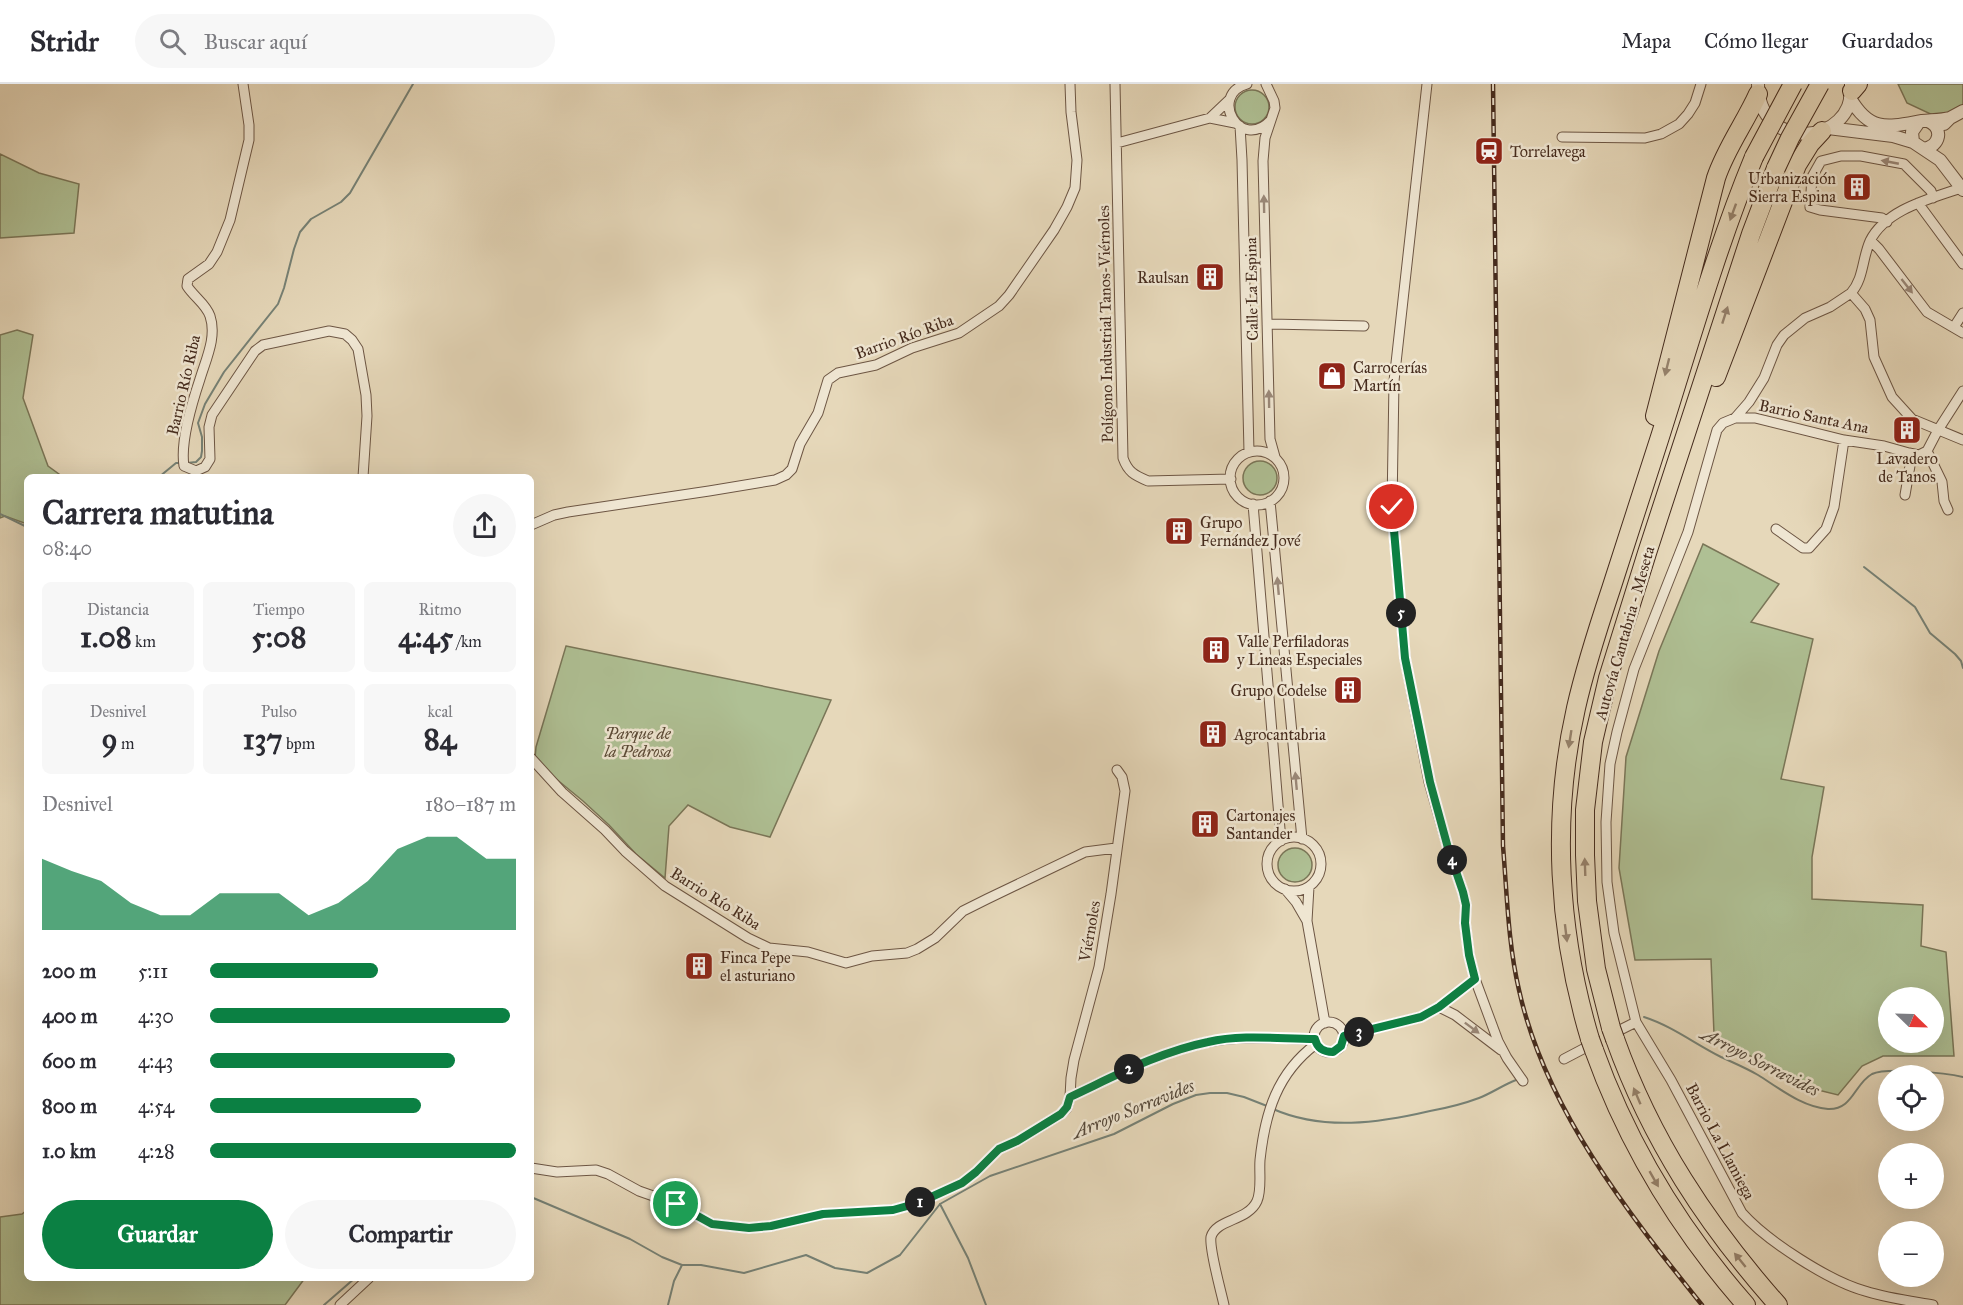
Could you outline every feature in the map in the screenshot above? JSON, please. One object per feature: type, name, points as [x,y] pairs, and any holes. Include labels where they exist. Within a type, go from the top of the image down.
[{"type":"highway","name":"Autovía Cantabria - Meseta","points":[[1746,1305],[1703,1251],[1660,1190],[1620,1115],[1589,1046],[1570,958],[1562,892],[1562,801],[1576,707],[1602,617],[1714,268],[1754,157],[1793,84]]},
{"type":"highway","name":"Autovía Cantabria - Meseta","points":[[1778,1305],[1720,1235],[1670,1160],[1639,1100],[1599,979],[1589,924],[1585,878],[1585,810],[1593,742],[1603,698],[1751,234],[1776,168],[1820,84]]},
{"type":"highway","points":[[1576,707],[1576,688],[1644,459],[1716,178],[1723,158],[1745,122],[1757,87]]},
{"type":"highway","points":[[1636,590],[1660,534],[1688,452],[1797,165],[1810,144],[1825,130]]},
{"type":"street","name":"Barrio Río Riba","points":[[243,84],[249,140],[230,220],[217,252],[209,264],[188,279],[187,286],[206,308],[212,327],[208,356],[188,422],[183,462],[196,471],[205,467],[210,459],[209,427],[212,416],[255,351],[263,345],[316,333],[337,331],[345,334],[358,349],[366,395],[363,474]]},
{"type":"street","name":"Barrio Río Riba","points":[[534,524],[568,512],[775,480],[786,475],[792,468],[800,444],[818,413],[828,380],[838,373],[876,365],[912,348],[959,333],[999,306],[1054,230],[1067,207],[1074,188],[1077,160],[1070,84]]},
{"type":"street","name":"Polígono Industrial Tanos-Viérnoles","points":[[1114,84],[1123,458],[1128,470],[1135,476],[1148,481],[1231,479]]},
{"type":"street","name":"Calle La Espina","points":[[1257,84],[1266,86],[1274,101],[1274,114],[1265,138],[1263,161],[1270,439],[1284,478],[1280,492],[1270,501]]},
{"type":"street","points":[[1427,84],[1394,373],[1392,507],[1405,658],[1430,782],[1466,905],[1465,923],[1475,979],[1504,1052],[1523,1081]]},
{"type":"street","points":[[1562,137],[1645,138],[1661,134],[1679,123],[1688,114],[1695,103],[1701,84]]},
{"type":"street","points":[[1117,143],[1209,118],[1230,99],[1241,85]]},
{"type":"street","points":[[1757,87],[1765,113],[1773,123],[1783,129],[1805,135],[1825,130],[1893,136],[1932,147],[1950,118]]},
{"type":"street","points":[[1825,130],[1842,116],[1853,89]]},
{"type":"street","points":[[1853,89],[1863,117],[1872,123],[1890,127],[1950,118],[1963,111]]},
{"type":"street","name":"Calle La Espina","points":[[1230,99],[1229,112],[1237,124],[1242,160],[1249,453]]},
{"type":"street","points":[[1209,118],[1237,124],[1246,130],[1260,128],[1271,120]]},
{"type":"street","points":[[1924,122],[1936,126],[1940,160]]},
{"type":"street","points":[[1924,122],[1911,132],[1919,145],[1940,160],[1962,189],[1918,203],[1879,228],[1870,241],[1861,278],[1851,293],[1865,309],[1870,320],[1874,357],[1892,397],[1912,419],[1963,440]]},
{"type":"street","points":[[1887,222],[1882,218],[1810,207],[1812,177],[1821,161],[1841,156],[1861,156],[1904,165],[1930,191],[1933,198]]},
{"type":"street","points":[[1918,203],[1963,264]]},
{"type":"street","points":[[1870,241],[1879,249],[1927,312],[1963,333]]},
{"type":"street","name":"Barrio Santa Ana","points":[[1735,418],[1749,402],[1764,378],[1777,345],[1784,335],[1805,318],[1830,307],[1851,293]]},
{"type":"street","points":[[1954,327],[1963,313]]},
{"type":"street","points":[[1267,324],[1364,326]]},
{"type":"street","points":[[1905,495],[1912,454],[1919,455],[1927,451],[1963,391]]},
{"type":"street","name":"Barrio Santa Ana","points":[[1735,418],[1755,418],[1786,424],[1844,440],[1884,446],[1912,454]]},
{"type":"street","name":"Barrio La Llamiega","points":[[1735,418],[1723,423],[1717,430],[1688,532],[1634,669],[1617,732],[1610,764],[1606,822],[1607,882],[1614,933],[1636,1022],[1671,1080],[1742,1213],[1754,1226],[1794,1255],[1838,1280],[1864,1291],[1932,1305]]},
{"type":"street","points":[[1776,529],[1803,548],[1809,548],[1826,529],[1834,507],[1844,440]]},
{"type":"street","points":[[1275,457],[1262,451],[1249,453],[1235,463],[1231,479],[1232,488],[1244,501],[1252,504],[1270,501],[1302,839]]},
{"type":"street","points":[[1927,451],[1942,482],[1944,501],[1948,510]]},
{"type":"street","points":[[1252,504],[1281,841]]},
{"type":"street","name":"Barrio Río Riba","points":[[534,761],[562,792],[666,886],[748,938],[769,948],[808,952],[846,963],[872,956],[907,953],[917,949],[935,938],[963,911],[1085,852],[1116,848]]},
{"type":"street","name":"Viérnoles","points":[[1070,1097],[1074,1060],[1088,1014],[1101,956],[1123,813],[1125,791],[1122,777],[1117,770]]},
{"type":"street","points":[[1310,887],[1293,891],[1285,889],[1272,879],[1268,862],[1274,847],[1281,841],[1302,839],[1316,848],[1320,856],[1320,873],[1310,887],[1307,921],[1325,1023]]},
{"type":"street","points":[[1285,889],[1307,921]]},
{"type":"street","points":[[1344,1036],[1421,1017],[1439,1007],[1475,979]]},
{"type":"street","points":[[1439,1007],[1455,1015],[1504,1052]]},
{"type":"street","points":[[1616,1032],[1636,1022]]},
{"type":"street","points":[[534,1168],[557,1172],[596,1170],[639,1191],[676,1204],[712,1224],[728,1226],[749,1228],[771,1226],[823,1214],[893,1210],[927,1200],[962,1183],[999,1149],[1017,1141],[1061,1114],[1067,1107],[1070,1097],[1174,1050],[1210,1041],[1242,1038],[1315,1041],[1323,1051],[1333,1052],[1341,1046],[1344,1036],[1338,1025],[1325,1023],[1317,1029],[1315,1041],[1285,1075],[1276,1090],[1261,1154],[1258,1197],[1255,1205],[1243,1216],[1216,1228],[1212,1236],[1212,1249],[1224,1305]]},
{"type":"street","points":[[1564,1059],[1589,1046]]},
{"type":"street","points":[[340,1305],[366,1281]]},
{"type":"green space","points":[[1898,84],[1963,84],[1963,109],[1939,118],[1907,103]]},
{"type":"green space","points":[[1252,90],[1264,95],[1269,107],[1264,119],[1252,124],[1240,119],[1235,107],[1240,95]]},
{"type":"green space","points":[[0,154],[39,173],[79,184],[74,233],[0,238]]},
{"type":"green space","points":[[17,330],[33,335],[23,398],[48,466],[59,474],[24,474],[24,523],[5,516],[0,518],[0,335]]},
{"type":"green space","points":[[1260,461],[1272,466],[1277,478],[1272,490],[1260,495],[1248,490],[1243,478],[1248,466]]},
{"type":"green space","points":[[1703,544],[1779,584],[1751,622],[1813,639],[1781,779],[1824,787],[1812,857],[1812,899],[1923,905],[1921,946],[1946,952],[1954,1056],[1883,1056],[1862,1066],[1838,1095],[1798,1085],[1714,1034],[1711,959],[1635,960],[1619,868],[1626,757],[1659,651]]},
{"type":"green space","name":"Parque de la Pedrosa","points":[[566,646],[831,700],[770,837],[730,827],[688,805],[669,826],[665,878],[636,854],[609,825],[535,758],[536,747]]},
{"type":"green space","points":[[1295,848],[1307,853],[1312,865],[1307,877],[1295,882],[1283,877],[1278,865],[1283,853]]},
{"type":"green space","points":[[24,1212],[24,1281],[303,1281],[285,1305],[0,1305],[0,1217]]},
{"type":"waterway","points":[[187,463],[196,462],[201,457],[202,437],[198,423],[205,404],[224,372],[278,304],[300,232],[311,219],[341,202],[350,193],[413,84]]},
{"type":"waterway","points":[[163,474],[176,463],[181,463]]},
{"type":"waterway","points":[[0,514],[24,526]]},
{"type":"waterway","points":[[1864,567],[1915,607],[1930,633],[1955,654],[1963,668]]},
{"type":"waterway","name":"Arroyo Sorravides","points":[[1644,1017],[1664,1025],[1711,1052],[1753,1072],[1800,1101],[1828,1109],[1843,1105],[1866,1078],[1879,1072],[1916,1071],[1963,1077]]},
{"type":"waterway","name":"Arroyo Sorravides","points":[[1273,1109],[1292,1116],[1331,1122],[1351,1123],[1391,1119],[1461,1104],[1484,1096],[1516,1080]]},
{"type":"waterway","points":[[534,1198],[630,1239],[682,1265],[701,1265],[744,1273],[806,1255],[835,1268],[867,1273],[900,1255],[940,1204],[990,1176],[1114,1134],[1196,1095],[1227,1093],[1267,1106]]},
{"type":"waterway","points":[[940,1204],[968,1258],[986,1305]]},
{"type":"waterway","points":[[668,1305],[674,1281],[682,1265]]},
{"type":"waterway","name":"Arroyo Sorravides","points":[[324,1305],[352,1281]]},
{"type":"railway","points":[[1493,84],[1503,846],[1508,918],[1515,972],[1531,1034],[1548,1076],[1569,1117],[1618,1196],[1702,1305]]},
{"type":"place","name":"Torrelavega","points":[[1489,151]]},
{"type":"place","name":"Urbanización Sierra Espina","points":[[1857,187]]},
{"type":"place","name":"Raulsan","points":[[1210,277]]},
{"type":"place","name":"Carrocerías Martín","points":[[1332,376]]},
{"type":"place","name":"Lavadero de Tanos","points":[[1907,430]]},
{"type":"place","name":"Grupo Fernández Jové","points":[[1179,531]]},
{"type":"place","name":"Valle Perfiladoras y Lineas Especiales","points":[[1216,650]]},
{"type":"place","name":"Grupo Codelse","points":[[1348,690]]},
{"type":"place","name":"Agrocantabria","points":[[1213,734]]},
{"type":"place","name":"Cartonajes Santander","points":[[1205,824]]},
{"type":"place","name":"Finca Pepe el asturiano","points":[[699,966]]},
{"type":"route","points":[[676,1204],[712,1224],[749,1228],[771,1226],[823,1214],[893,1210],[918,1203],[962,1183],[999,1149],[1017,1141],[1061,1114],[1067,1107],[1070,1097],[1174,1050],[1210,1041],[1242,1038],[1315,1039],[1316,1044],[1323,1051],[1333,1052],[1341,1046],[1344,1036],[1421,1017],[1439,1007],[1475,979],[1465,923],[1466,905],[1430,782],[1405,658],[1392,507]]}]
